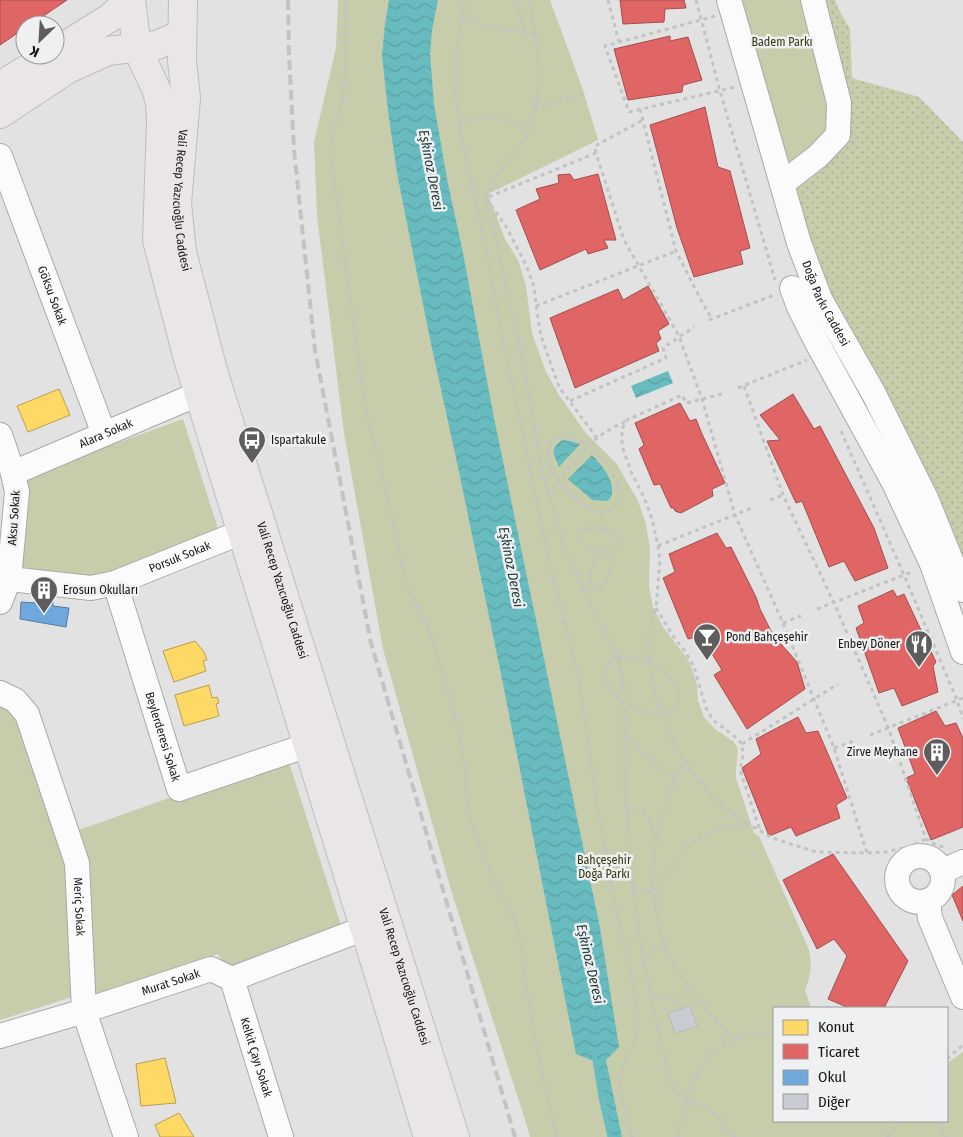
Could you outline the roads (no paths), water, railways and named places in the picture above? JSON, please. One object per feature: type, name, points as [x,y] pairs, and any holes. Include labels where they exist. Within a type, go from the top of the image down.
[{"type":"main road","name":"Vali Recep Yazıcıoğlu Caddesi","points":[[130,0],[137,48],[157,91],[160,104],[157,240],[188,360],[428,1137]]},
{"type":"main road","points":[[65,46],[111,17],[130,0]]},
{"type":"main road","name":"Vali Recep Yazıcıoğlu Caddesi","points":[[183,0],[182,61],[186,98],[176,203],[182,252],[214,374],[455,1137]]},
{"type":"main road","points":[[0,114],[68,69],[108,52],[157,45],[182,34]]},
{"type":"main road","points":[[0,86],[34,65]]},
{"type":"street","points":[[782,184],[818,156],[838,135],[838,103],[813,0]]},
{"type":"street","name":"Doğa Parkı Caddesi","points":[[730,6],[799,243],[820,299],[874,394],[926,498],[963,590]]},
{"type":"street","name":"Göksu Sokak","points":[[0,156],[104,434]]},
{"type":"street","points":[[785,290],[799,307],[894,483],[932,564],[963,652]]},
{"type":"street","name":"Alara Sokak","points":[[13,473],[198,394]]},
{"type":"street","name":"Aksu Sokak","points":[[0,435],[13,473],[17,492],[0,602]]},
{"type":"street","name":"Porsuk Sokak","points":[[4,579],[91,588],[115,583],[242,532]]},
{"type":"street","name":"Beylerderesi Sokak","points":[[115,583],[179,789],[308,745]]},
{"type":"street","name":"Meriç Sokak","points":[[0,693],[15,700],[27,714],[77,863],[84,1011],[126,1137]]},
{"type":"street","points":[[912,856],[927,856],[939,864],[954,859],[944,878],[940,892],[934,898],[928,901],[912,901],[900,890],[897,874],[905,861],[912,856]]},
{"type":"street","points":[[928,901],[930,918],[963,997]]},
{"type":"street","points":[[232,979],[365,928]]},
{"type":"street","name":"Murat Sokak","points":[[0,1036],[84,1011],[211,969],[232,979]]},
{"type":"street","name":"Kelkit Çayı Sokak","points":[[232,979],[280,1137]]},
{"type":"water","points":[[389,0],[438,0],[432,30],[430,54],[434,104],[494,418],[600,928],[619,1047],[606,1060],[622,1137],[612,1137],[596,1062],[576,1054],[501,674],[397,173],[382,55]]},
{"type":"water","points":[[668,371],[673,383],[636,398],[631,386]]},
{"type":"water","points":[[562,440],[580,444],[559,467],[554,450]]},
{"type":"water","points":[[592,455],[603,467],[611,482],[612,494],[609,500],[592,500],[568,479]]},
{"type":"waterway","name":"Eşkinoz Deresi","points":[[594,1054],[610,1137]]},
{"type":"railway","points":[[288,0],[294,150],[315,350],[371,643],[515,1137]]},
{"type":"place","name":"Ispartakule","points":[[252,464]]},
{"type":"place","name":"Erosun Okulları","points":[[44,614]]},
{"type":"place","name":"Pond Bahçeşehir","points":[[707,661]]},
{"type":"place","name":"Enbey Döner","points":[[919,668]]},
{"type":"place","name":"Zirve Meyhane","points":[[937,776]]},
{"type":"park label","name":"Badem Parkı","points":[[782,42]]},
{"type":"park label","name":"Bahçeşehir Doğa Parkı","points":[[604,867]]}]
